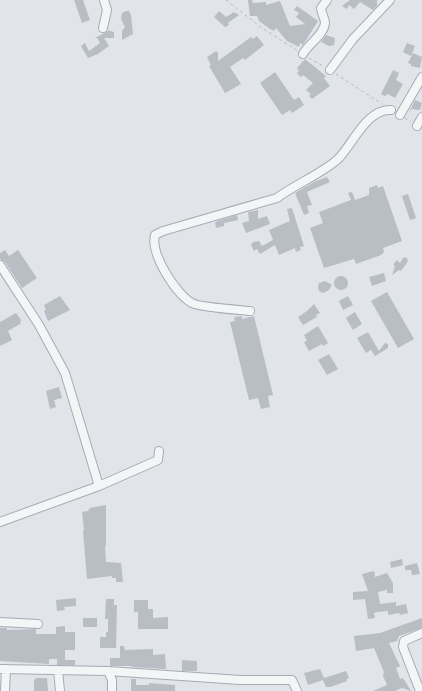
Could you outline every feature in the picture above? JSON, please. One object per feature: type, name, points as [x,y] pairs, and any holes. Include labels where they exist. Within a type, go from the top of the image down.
[{"type":"street","points":[[103,28],[107,10],[104,0]]},
{"type":"street","points":[[303,54],[307,46],[324,27],[325,21],[321,8],[327,0]]},
{"type":"street","points":[[330,70],[353,39],[390,0]]},
{"type":"street","points":[[400,115],[422,77]]},
{"type":"street","points":[[250,311],[192,304],[172,283],[161,266],[153,241],[155,235],[163,231],[277,198],[290,188],[331,165],[339,158],[362,128],[377,113],[384,110],[391,110]]},
{"type":"street","points":[[417,126],[422,117]]},
{"type":"street","points":[[0,265],[38,325],[65,373],[99,486]]},
{"type":"street","points":[[0,522],[99,486],[158,460],[159,451]]},
{"type":"street","points":[[0,622],[38,624]]},
{"type":"street","points":[[420,691],[403,647],[404,641],[422,633]]},
{"type":"street","points":[[5,691],[3,669],[108,671],[240,680],[292,680],[298,691]]},
{"type":"street","points":[[58,670],[60,691]]},
{"type":"street","points":[[108,671],[112,680],[112,691]]},
{"type":"path","points":[[226,0],[262,28],[391,110]]},
{"type":"path","points":[[400,115],[417,126]]},
{"type":"building","points":[[74,0],[83,0],[90,20],[82,23]]},
{"type":"building","points":[[248,0],[252,0],[253,3],[266,2],[266,5],[280,1],[290,26],[305,24],[296,17],[299,13],[294,10],[297,6],[318,21],[303,45],[300,43],[299,47],[287,41],[276,28],[274,31],[259,21],[257,16],[250,16]]},
{"type":"building","points":[[350,0],[377,0],[377,6],[373,10],[360,2],[354,9],[349,5],[347,9],[342,6]]},
{"type":"building","points":[[129,11],[131,15],[133,34],[122,40],[122,31],[125,27],[121,19],[122,13]]},
{"type":"building","points":[[219,11],[226,17],[234,12],[239,15],[225,27],[214,17]]},
{"type":"building","points":[[110,30],[114,32],[114,38],[104,38],[109,46],[98,54],[88,58],[81,46],[85,43],[89,51],[100,43],[97,38],[95,38]]},
{"type":"building","points":[[326,35],[335,38],[334,45],[329,46],[321,42]]},
{"type":"building","points":[[257,36],[264,45],[245,60],[243,58],[230,67],[241,84],[225,93],[209,66],[211,65],[207,57],[216,51],[218,53],[218,61],[251,37],[253,39]]},
{"type":"building","points":[[407,43],[415,46],[411,56],[403,52]]},
{"type":"building","points":[[413,53],[422,57],[420,68],[411,66],[411,64],[408,63]]},
{"type":"building","points":[[305,59],[326,76],[324,78],[330,86],[312,99],[309,96],[311,94],[306,90],[313,83],[303,75],[301,77],[297,73],[299,71],[297,68]]},
{"type":"building","points":[[393,70],[399,73],[396,80],[403,84],[395,98],[388,94],[385,96],[381,94]]},
{"type":"building","points":[[275,72],[294,100],[299,97],[304,105],[292,113],[290,110],[282,115],[260,83]]},
{"type":"building","points":[[415,100],[422,103],[420,110],[412,109],[409,113]]},
{"type":"building","points":[[327,177],[330,182],[307,192],[312,205],[307,206],[309,213],[304,215],[295,193],[316,181]]},
{"type":"building","points":[[377,185],[378,188],[383,186],[402,241],[383,248],[384,252],[381,255],[356,264],[354,259],[324,268],[310,228],[323,223],[319,212],[351,200],[348,193],[352,192],[355,200],[369,195],[369,188]]},
{"type":"building","points":[[408,194],[416,218],[410,220],[402,196]]},
{"type":"building","points":[[292,208],[304,246],[300,247],[301,250],[296,252],[295,248],[279,255],[275,245],[260,254],[257,249],[254,251],[251,245],[253,242],[259,241],[262,246],[273,240],[269,230],[290,221],[287,209]]},
{"type":"building","points":[[258,210],[258,219],[267,216],[270,224],[246,233],[242,223],[249,221],[248,212]]},
{"type":"building","points":[[237,215],[238,220],[224,223],[224,226],[216,228],[215,223],[217,221]]},
{"type":"building","points":[[5,250],[9,256],[18,250],[37,278],[22,288],[5,262],[0,259],[0,253]]},
{"type":"building","points":[[406,257],[408,261],[401,271],[399,270],[392,275],[395,266],[393,265],[397,260],[400,263],[403,258]]},
{"type":"building","points":[[384,273],[386,281],[372,286],[369,277]]},
{"type":"building","points":[[341,276],[346,278],[348,283],[346,288],[341,290],[336,288],[334,283],[336,278]]},
{"type":"building","points":[[325,281],[332,285],[329,290],[323,293],[319,291],[318,287],[319,283]]},
{"type":"building","points":[[387,292],[414,339],[398,348],[371,301]]},
{"type":"building","points":[[60,296],[70,310],[48,321],[44,311],[46,310],[44,305]]},
{"type":"building","points":[[348,296],[353,305],[343,310],[339,301]]},
{"type":"building","points":[[314,304],[320,313],[316,315],[317,317],[303,325],[298,317]]},
{"type":"building","points":[[355,312],[362,324],[353,330],[346,318]]},
{"type":"building","points":[[16,313],[21,320],[20,324],[8,331],[12,340],[0,346],[0,322]]},
{"type":"building","points":[[242,316],[242,319],[254,316],[273,395],[268,396],[270,407],[261,409],[258,398],[249,400],[230,322],[235,321],[234,317]]},
{"type":"building","points":[[318,326],[328,343],[323,346],[322,344],[309,351],[304,342],[307,341],[304,335]]},
{"type":"building","points":[[368,332],[379,351],[385,343],[388,344],[388,348],[375,356],[371,350],[366,353],[357,338]]},
{"type":"building","points":[[329,354],[338,369],[327,375],[318,360]]},
{"type":"building","points":[[59,387],[62,398],[54,400],[56,407],[50,409],[46,391]]},
{"type":"building","points":[[106,505],[106,562],[121,563],[123,582],[116,582],[116,578],[112,578],[112,576],[87,579],[82,512],[88,511],[90,508]]},
{"type":"building","points":[[402,559],[403,565],[391,568],[390,562]]},
{"type":"building","points":[[417,563],[420,574],[412,575],[411,570],[405,570],[405,566]]},
{"type":"building","points":[[374,571],[375,577],[387,573],[393,583],[393,593],[387,593],[387,590],[378,592],[380,604],[396,602],[396,606],[406,604],[408,613],[388,615],[388,611],[377,612],[374,613],[375,618],[368,619],[365,599],[353,600],[353,592],[368,591],[362,574]]},
{"type":"building","points":[[76,598],[76,606],[64,607],[65,610],[57,611],[56,600]]},
{"type":"building","points":[[106,599],[114,599],[114,605],[117,605],[116,648],[100,648],[100,637],[106,637],[106,632],[108,632],[108,619],[105,619]]},
{"type":"building","points":[[134,600],[148,600],[148,609],[153,609],[153,618],[168,617],[168,629],[138,629],[138,612],[134,612]]},
{"type":"building","points":[[83,618],[97,618],[97,627],[83,627]]},
{"type":"building","points":[[422,618],[422,628],[399,636],[397,641],[389,643],[400,666],[396,668],[400,679],[403,678],[411,691],[402,688],[395,691],[373,691],[387,685],[383,676],[384,672],[374,648],[356,651],[354,636],[380,633]]},
{"type":"building","points":[[65,626],[65,632],[75,632],[75,650],[65,650],[65,660],[75,660],[75,665],[57,665],[57,659],[49,659],[49,664],[0,661],[0,628],[7,628],[7,630],[36,629],[36,634],[56,634],[56,627]]},
{"type":"building","points":[[120,646],[124,646],[125,650],[153,649],[153,655],[165,654],[166,669],[110,666],[110,658],[120,658]]},
{"type":"building","points":[[182,660],[197,661],[197,671],[182,671]]},
{"type":"building","points":[[320,669],[324,678],[346,671],[349,678],[347,681],[330,687],[326,687],[323,680],[308,685],[304,673]]},
{"type":"building","points":[[37,678],[47,678],[48,691],[34,691],[34,680]]},
{"type":"building","points":[[131,679],[136,679],[136,685],[149,685],[149,683],[175,685],[175,691],[131,691]]}]
